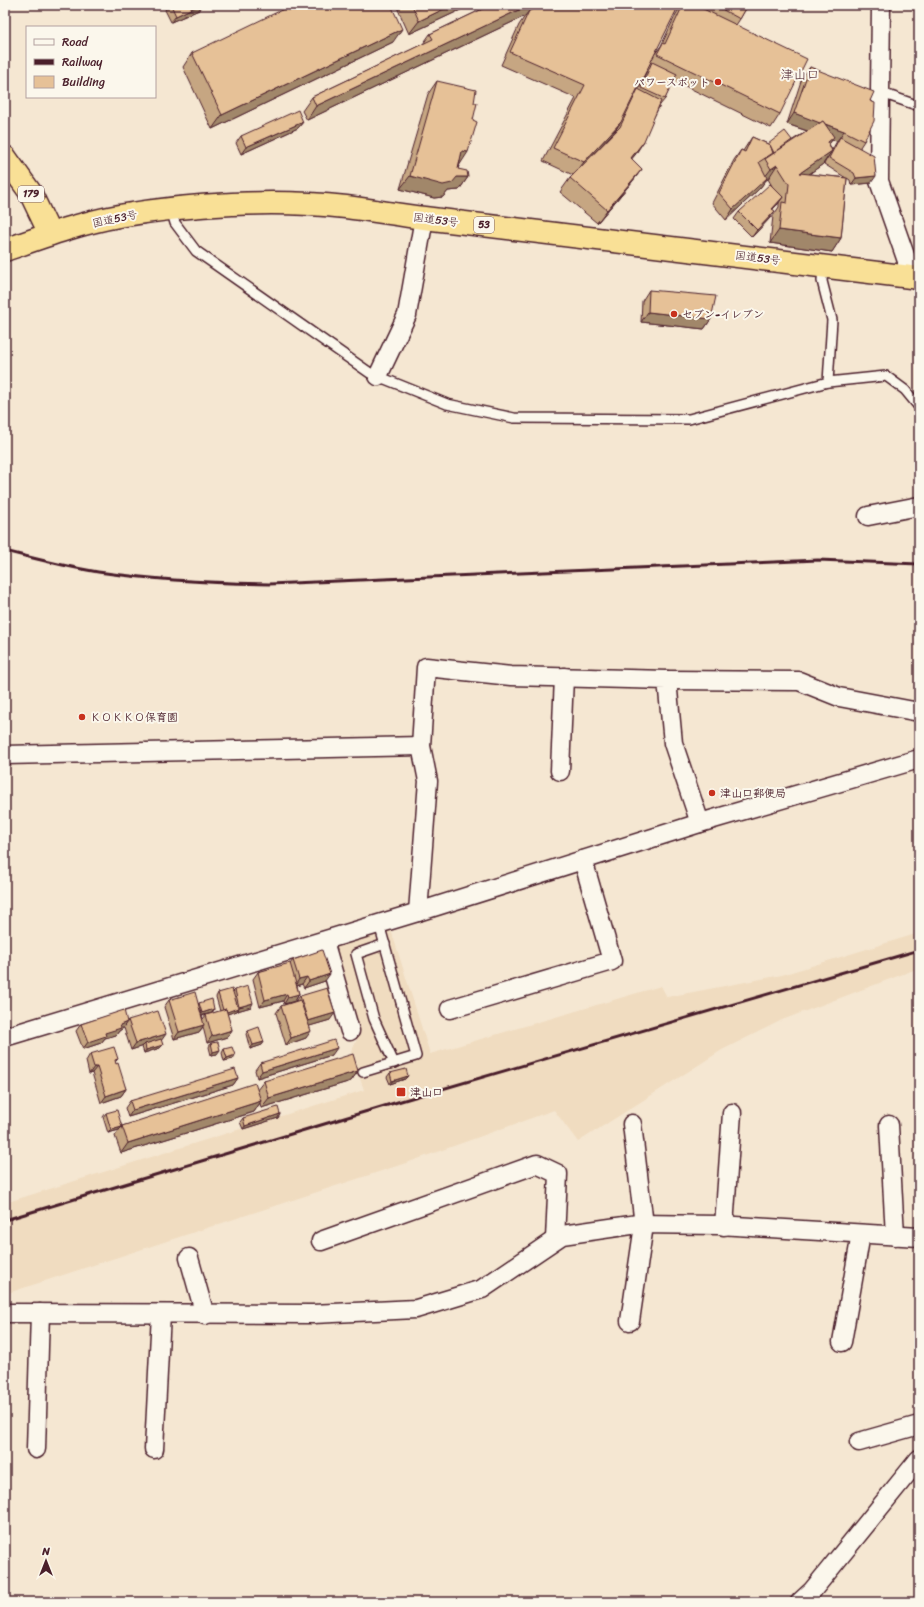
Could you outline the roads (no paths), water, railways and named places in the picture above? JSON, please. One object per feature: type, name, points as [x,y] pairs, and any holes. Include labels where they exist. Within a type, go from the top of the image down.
[{"type":"highway","name":"179","points":[[5,157],[30,192],[50,234]]},
{"type":"highway","name":"国道53号","points":[[5,250],[50,234],[117,217],[171,209],[252,203],[345,207],[913,278]]},
{"type":"street","points":[[881,5],[879,181],[913,278]]},
{"type":"street","points":[[378,376],[407,316],[424,218]]},
{"type":"street","points":[[868,516],[919,506]]},
{"type":"street","points":[[418,912],[428,781],[421,746],[426,667],[511,676],[667,680],[798,681],[839,697],[919,712]]},
{"type":"street","points":[[560,771],[564,677]]},
{"type":"street","points":[[667,680],[673,743],[700,823]]},
{"type":"street","points":[[5,755],[421,746]]},
{"type":"street","points":[[5,1037],[324,941],[700,823],[919,759]]},
{"type":"street","points":[[450,1009],[612,961],[583,860]]},
{"type":"street","points":[[324,941],[350,1031]]},
{"type":"street","points":[[724,1226],[732,1113]]},
{"type":"street","points":[[630,1321],[644,1224],[632,1124]]},
{"type":"street","points":[[889,1125],[894,1236]]},
{"type":"street","points":[[321,1241],[537,1164],[558,1174],[556,1239]]},
{"type":"street","points":[[5,1314],[313,1314],[416,1309],[482,1289],[562,1235],[644,1224],[724,1226],[919,1237]]},
{"type":"street","points":[[842,1342],[861,1234]]},
{"type":"street","points":[[189,1258],[205,1315]]},
{"type":"street","points":[[36,1449],[40,1314]]},
{"type":"street","points":[[154,1449],[161,1314]]},
{"type":"street","points":[[859,1442],[919,1425]]},
{"type":"street","points":[[800,1602],[812,1592],[919,1459]]},
{"type":"lane","points":[[879,92],[919,106]]},
{"type":"lane","points":[[171,209],[175,223],[196,251],[370,373],[447,404],[514,418],[689,419],[828,382],[886,376],[905,390],[919,407]]},
{"type":"lane","points":[[823,266],[822,281],[832,320],[828,382]]},
{"type":"lane","points":[[363,1072],[416,1056],[379,924]]},
{"type":"lane","points":[[385,944],[356,954],[374,1019],[394,1063]]},
{"type":"railway","points":[[5,551],[75,568],[119,575],[184,581],[269,584],[818,560],[919,564]]},
{"type":"railway","points":[[5,1220],[401,1101],[919,950]]},
{"type":"place","name":"パワースポット","points":[[718,82]]},
{"type":"place","name":"セブン-イレブン","points":[[674,314]]},
{"type":"place","name":"ＫＯＫＫＯ保育園","points":[[82,717]]},
{"type":"place","name":"津山口郵便局","points":[[712,793]]},
{"type":"place","name":"津山口","points":[[401,1092]]},
{"type":"district","name":"津山口","points":[[800,74]]}]
